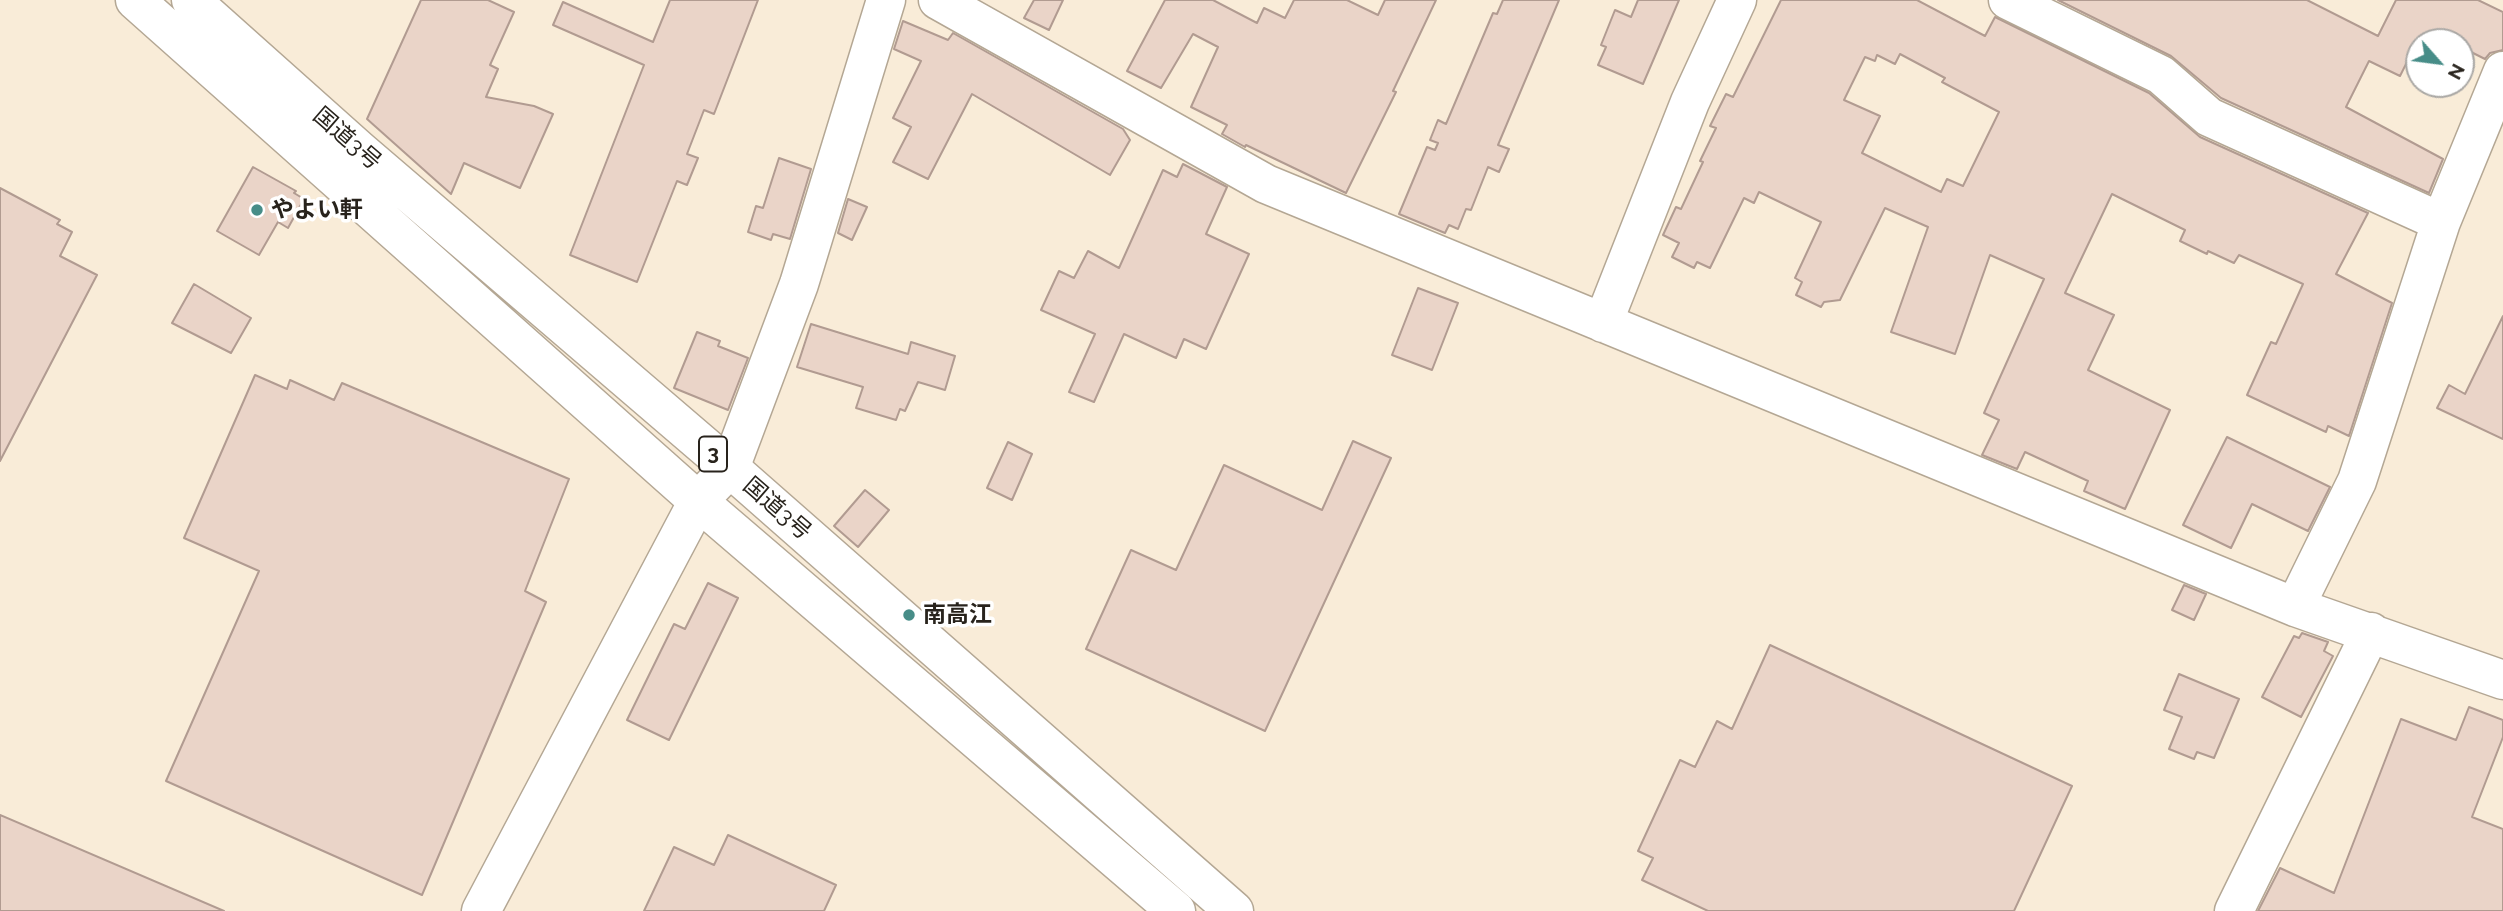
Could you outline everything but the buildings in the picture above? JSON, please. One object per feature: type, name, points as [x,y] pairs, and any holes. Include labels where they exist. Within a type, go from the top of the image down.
[{"type":"main road","name":"国道3号","points":[[135,0],[698,501],[1177,911]]},
{"type":"main road","name":"国道3号","points":[[191,0],[359,150],[730,468],[1234,911]]},
{"type":"main road","points":[[481,911],[698,501],[730,468],[799,284],[886,0]]},
{"type":"main road","points":[[938,0],[1266,184],[2295,607],[2503,680]]},
{"type":"main road","points":[[1603,323],[1690,102],[1737,0]]},
{"type":"main road","points":[[2008,0],[2161,75],[2209,117],[2441,222]]},
{"type":"main road","points":[[2295,607],[2357,481],[2441,222],[2503,71]]},
{"type":"main road","points":[[2234,911],[2371,632]]},
{"type":"place","name":"やよい軒","points":[[257,210]]},
{"type":"place","name":"南高江","points":[[909,615]]}]
